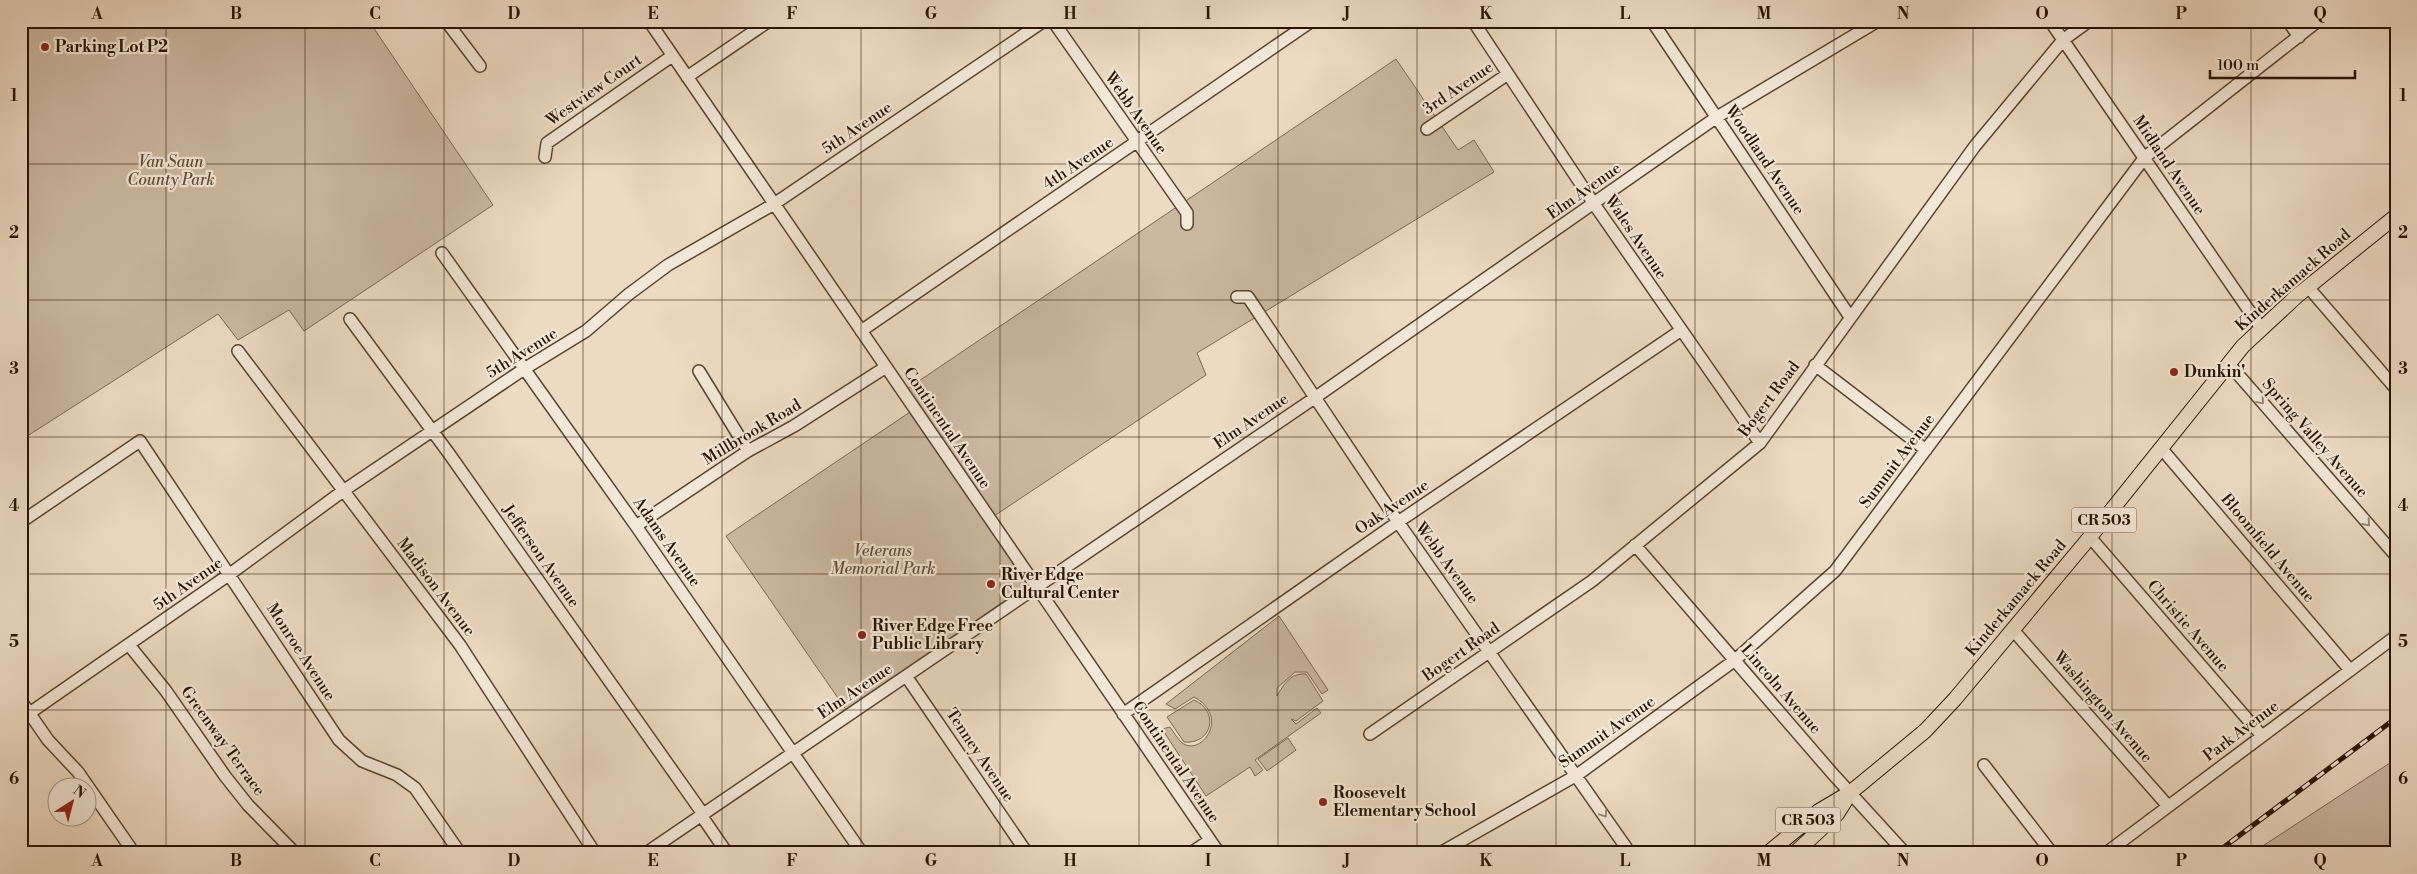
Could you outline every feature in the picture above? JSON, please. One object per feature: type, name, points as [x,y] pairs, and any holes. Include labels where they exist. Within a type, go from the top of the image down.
[{"type":"main road","name":"Kinderkamack Road","points":[[1768,853],[1819,811],[1851,792],[1925,731],[1955,699],[2013,630],[2229,364],[2261,328],[2308,287],[2396,216]]},
{"type":"main road","points":[[1795,853],[1836,814],[1851,792]]},
{"type":"street","points":[[446,21],[480,66]]},
{"type":"street","name":"Continental Avenue","points":[[649,21],[1219,853]]},
{"type":"street","points":[[687,77],[770,21]]},
{"type":"street","name":"5th Avenue","points":[[25,717],[230,574],[343,491],[524,369],[586,331],[629,294],[668,265],[774,204],[1044,21]]},
{"type":"street","name":"Webb Avenue","points":[[1053,21],[1187,213],[1187,224]]},
{"type":"street","name":"4th Avenue","points":[[861,331],[1312,21]]},
{"type":"street","name":"Wales Avenue","points":[[1473,21],[1680,331],[1760,443]]},
{"type":"street","name":"Woodland Avenue","points":[[1652,21],[1850,317]]},
{"type":"street","name":"Elm Avenue","points":[[646,853],[1035,586],[1314,399],[1717,117],[1878,21]]},
{"type":"street","name":"Midland Avenue","points":[[2050,21],[2261,328]]},
{"type":"street","name":"Bogert Road","points":[[1370,734],[1592,581],[1760,443],[1975,146],[2063,40],[2089,21]]},
{"type":"street","points":[[2288,21],[2299,36]]},
{"type":"street","name":"Summit Avenue","points":[[1440,853],[1577,775],[1735,660],[1835,571],[2145,157],[2318,21]]},
{"type":"street","name":"Westview Court","points":[[545,157],[547,142],[672,56]]},
{"type":"street","name":"3rd Avenue","points":[[1427,129],[1508,74]]},
{"type":"street","name":"Adams Avenue","points":[[442,253],[636,526],[862,853]]},
{"type":"street","points":[[2308,287],[2396,389]]},
{"type":"street","name":"Webb Avenue","points":[[1237,296],[1248,297],[1314,399],[1398,522],[1630,853]]},
{"type":"street","name":"Jefferson Avenue","points":[[350,319],[433,432],[702,814],[727,853]]},
{"type":"street","name":"Oak Avenue","points":[[1123,714],[1398,522],[1680,331]]},
{"type":"street","name":"Madison Avenue","points":[[238,351],[460,645],[595,853]]},
{"type":"street","name":"Spring Valley Avenue","points":[[2229,364],[2396,556]]},
{"type":"street","points":[[1815,366],[1926,450]]},
{"type":"street","name":"Millbrook Road","points":[[636,526],[748,450],[794,426],[886,367]]},
{"type":"street","points":[[699,372],[748,450]]},
{"type":"street","name":"Monroe Avenue","points":[[21,522],[140,441],[339,740],[362,761],[407,782],[460,853]]},
{"type":"street","name":"Bloomfield Avenue","points":[[2161,448],[2350,670]]},
{"type":"street","name":"Christie Avenue","points":[[2090,537],[2262,736]]},
{"type":"street","name":"Lincoln Avenue","points":[[1635,545],[1905,853]]},
{"type":"street","name":"Washington Avenue","points":[[2013,630],[2168,806]]},
{"type":"street","name":"Park Avenue","points":[[2106,853],[2396,636]]},
{"type":"street","name":"Greenway Terrace","points":[[129,645],[166,691],[225,776],[248,805],[295,853]]},
{"type":"street","name":"Tenney Avenue","points":[[906,676],[1027,853]]},
{"type":"street","points":[[21,701],[25,717],[78,772],[134,853]]},
{"type":"street","points":[[1984,765],[2052,853]]},
{"type":"street","points":[[1191,853],[1210,840]]},
{"type":"green space","name":"Van Saun County Park","points":[[21,21],[369,21],[493,205],[304,331],[289,310],[238,340],[218,314],[21,440]]},
{"type":"green space","name":"Veterans Memorial Park","points":[[1396,59],[1458,150],[1474,140],[1494,172],[1197,353],[1206,375],[991,518],[1036,584],[849,714],[726,536],[916,408],[904,391]]},
{"type":"green space","points":[[1279,616],[1328,690],[1322,694],[1307,672],[1295,672],[1277,688],[1277,696],[1292,677],[1306,674],[1323,701],[1296,721],[1291,719],[1296,724],[1317,708],[1321,713],[1255,760],[1263,770],[1255,776],[1250,767],[1206,796],[1162,729],[1170,727],[1181,742],[1193,746],[1206,738],[1210,731],[1212,722],[1210,714],[1204,705],[1194,697],[1175,709],[1166,704]]},
{"type":"green space","points":[[1194,700],[1202,705],[1207,712],[1210,719],[1209,726],[1201,738],[1194,742],[1184,742],[1167,717]]},
{"type":"green space","points":[[1288,738],[1296,750],[1267,771],[1258,759]]},
{"type":"green space","points":[[2396,759],[2396,853],[2252,853]]},
{"type":"railway","points":[[2216,853],[2396,718]]},
{"type":"place","name":"Parking Lot P2","points":[[45,47]]},
{"type":"place","name":"Dunkin'","points":[[2174,372]]},
{"type":"place","name":"River Edge Cultural Center","points":[[991,584]]},
{"type":"place","name":"River Edge Free Public Library","points":[[862,635]]},
{"type":"place","name":"Roosevelt Elementary School","points":[[1323,802]]}]
